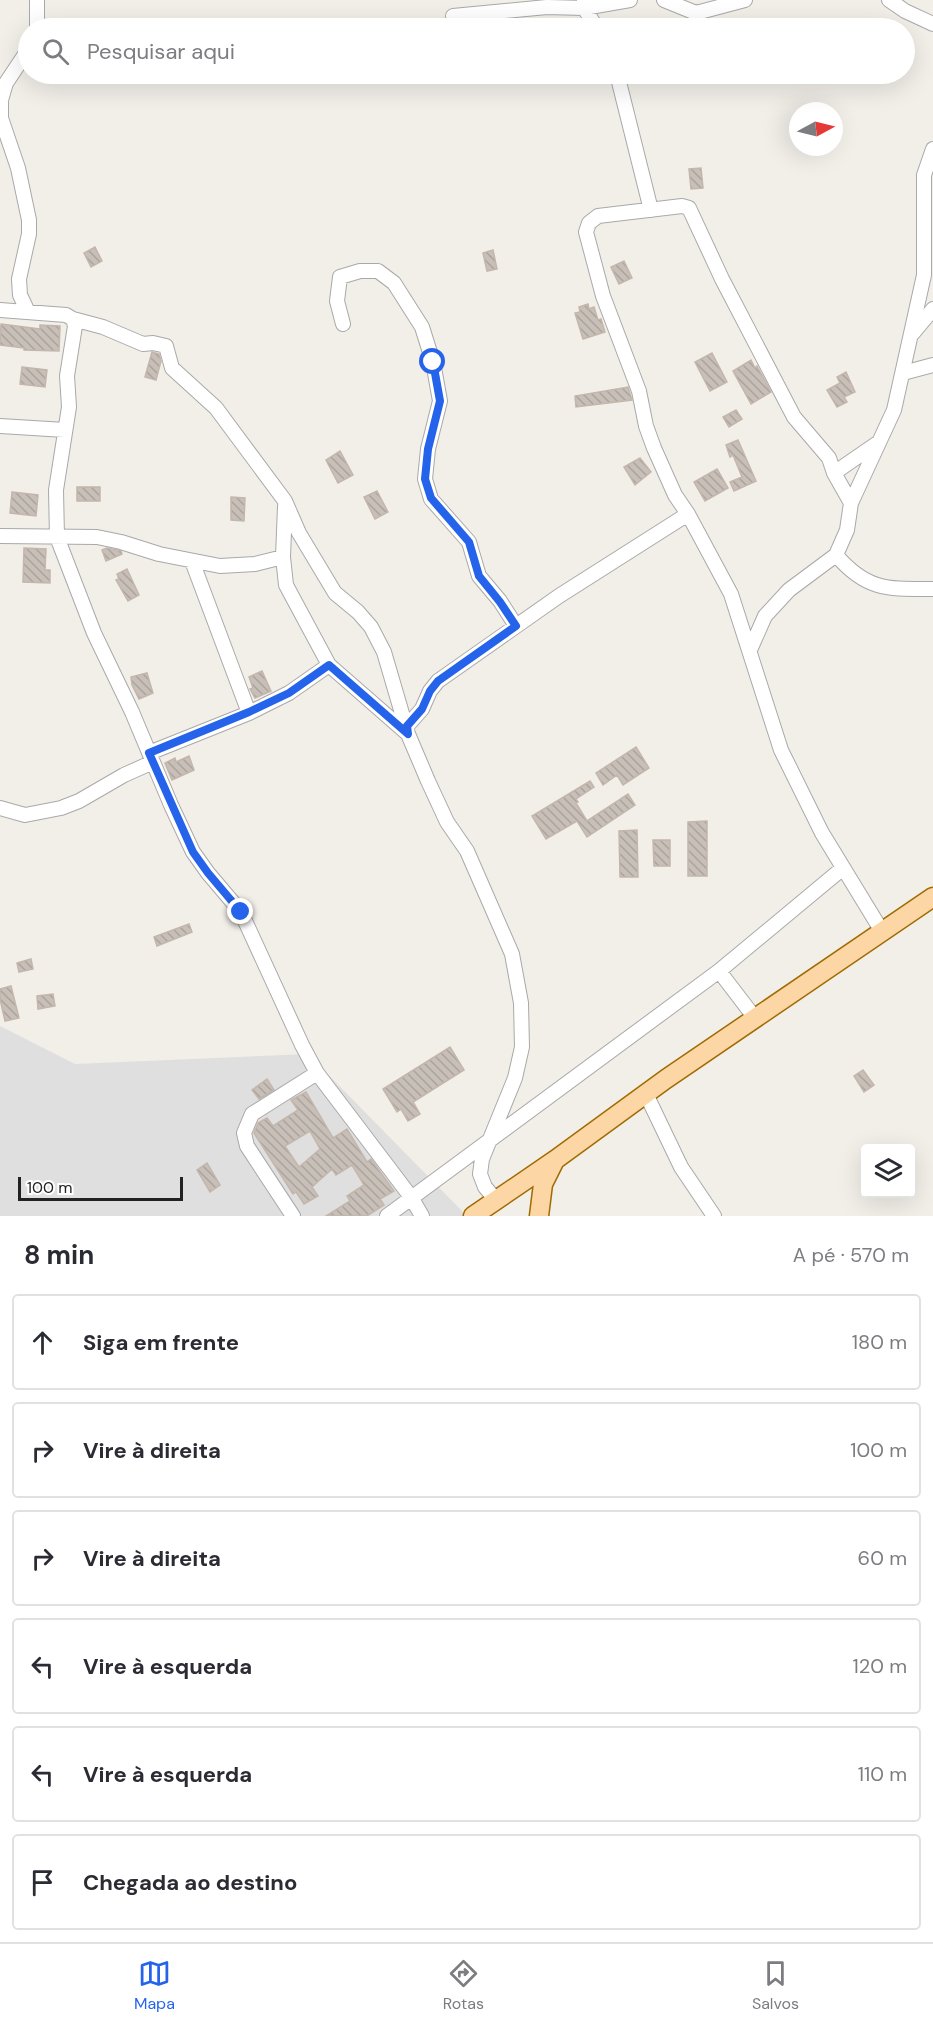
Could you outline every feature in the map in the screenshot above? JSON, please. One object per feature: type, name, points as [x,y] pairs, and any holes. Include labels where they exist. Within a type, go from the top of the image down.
[{"type":"main road","points":[[487,1210],[646,1094],[933,897]]},
{"type":"main road","points":[[539,1216],[543,1184],[555,1160]]},
{"type":"street","points":[[37,0],[37,18]]},
{"type":"street","points":[[572,0],[584,4],[592,18]]},
{"type":"street","points":[[453,16],[630,0]]},
{"type":"street","points":[[664,0],[696,13],[745,0]]},
{"type":"street","points":[[889,0],[905,11],[933,24]]},
{"type":"street","points":[[18,65],[6,83],[1,100],[1,118],[18,168],[29,220],[29,234],[19,279],[20,295],[28,312]]},
{"type":"street","points":[[620,84],[651,210]]},
{"type":"street","points":[[750,650],[765,616],[789,590],[836,555],[847,530],[851,503],[894,410],[924,275],[924,175],[933,149]]},
{"type":"street","points":[[851,503],[834,473],[829,458],[794,417],[722,279],[689,208],[682,206],[598,216],[589,223],[586,232],[603,296],[639,391],[646,426],[663,469],[675,495],[688,514],[731,594],[781,750],[822,832],[883,933]]},
{"type":"street","points":[[343,324],[337,300],[340,277],[360,271],[378,271],[394,283],[422,327],[433,362],[440,401],[428,449],[425,479],[431,498],[469,542],[479,576],[516,626]]},
{"type":"street","points":[[912,334],[933,309]]},
{"type":"street","points":[[0,310],[66,315],[103,327],[143,344],[153,343],[165,346],[171,368],[216,408],[285,501],[299,533],[335,593],[358,612],[371,627],[384,652],[408,730],[447,822],[467,851],[512,954],[521,1003],[522,1047],[515,1078],[482,1159],[480,1174],[487,1210]]},
{"type":"street","points":[[73,319],[75,326],[67,376],[69,407],[56,490],[57,537],[94,633],[132,712],[193,852],[241,912],[317,1073],[411,1197],[422,1216]]},
{"type":"street","points":[[903,373],[933,365]]},
{"type":"street","points":[[0,426],[65,430]]},
{"type":"street","points":[[834,473],[879,442]]},
{"type":"street","points":[[285,501],[282,557],[286,585],[329,665],[408,730]]},
{"type":"street","points":[[408,730],[438,681],[516,626],[688,514]]},
{"type":"street","points":[[0,536],[97,537],[159,554],[233,566],[282,557]]},
{"type":"street","points":[[836,555],[849,571],[871,584],[897,589],[933,589]]},
{"type":"street","points":[[192,561],[249,712]]},
{"type":"street","points":[[0,808],[25,815],[61,808],[80,801],[151,758],[289,693],[329,665]]},
{"type":"street","points":[[387,1216],[720,971],[843,868]]},
{"type":"street","points":[[720,971],[755,1018]]},
{"type":"street","points":[[292,1216],[247,1146],[244,1133],[252,1114],[317,1073]]},
{"type":"street","points":[[646,1094],[681,1167],[714,1216]]},
{"type":"shaded area","points":[[0,1026],[75,1064],[308,1054],[467,1216],[0,1216]]},
{"type":"building","points":[[701,168],[703,188],[691,189],[689,169]]},
{"type":"building","points":[[95,247],[102,261],[91,267],[84,253]]},
{"type":"building","points":[[493,250],[497,269],[487,271],[483,253]]},
{"type":"building","points":[[624,261],[632,278],[619,284],[611,267]]},
{"type":"building","points":[[588,304],[589,309],[594,307],[605,332],[583,339],[575,313],[580,312],[579,307]]},
{"type":"building","points":[[1,324],[40,329],[40,325],[60,326],[59,351],[24,350],[24,348],[0,345]]},
{"type":"building","points":[[152,352],[159,354],[161,361],[156,380],[145,377]]},
{"type":"building","points":[[712,353],[727,382],[710,391],[695,362]]},
{"type":"building","points":[[751,360],[755,368],[757,366],[771,392],[751,404],[733,371]]},
{"type":"building","points":[[22,367],[47,370],[45,387],[20,384]]},
{"type":"building","points":[[846,372],[855,392],[844,397],[847,402],[837,407],[827,390],[840,383],[837,377]]},
{"type":"building","points":[[628,387],[632,400],[576,407],[575,396]]},
{"type":"building","points":[[736,410],[742,419],[729,427],[723,417]]},
{"type":"building","points":[[738,440],[756,481],[734,491],[730,482],[742,477],[726,445]]},
{"type":"building","points":[[340,451],[353,475],[338,483],[326,460]]},
{"type":"building","points":[[640,458],[651,472],[635,485],[624,467]]},
{"type":"building","points":[[717,469],[728,488],[705,501],[694,482]]},
{"type":"building","points":[[77,487],[100,487],[100,501],[77,501]]},
{"type":"building","points":[[377,491],[388,512],[375,519],[364,497]]},
{"type":"building","points":[[12,492],[38,495],[36,516],[10,513]]},
{"type":"building","points":[[231,497],[245,498],[244,521],[231,520]]},
{"type":"building","points":[[24,548],[46,549],[45,570],[50,570],[50,583],[23,582]]},
{"type":"building","points":[[107,548],[121,551],[122,554],[106,561],[102,550]]},
{"type":"building","points":[[127,569],[139,595],[128,601],[116,580],[119,579],[117,574]]},
{"type":"building","points":[[262,671],[271,691],[255,698],[250,689],[253,688],[249,677]]},
{"type":"building","points":[[147,673],[153,693],[139,699],[131,677]]},
{"type":"building","points":[[636,747],[649,768],[623,785],[617,775],[603,785],[596,773]]},
{"type":"building","points":[[189,756],[194,770],[172,780],[165,763],[175,758],[176,762]]},
{"type":"building","points":[[590,781],[594,787],[576,799],[587,821],[628,794],[635,805],[587,837],[577,821],[546,839],[532,816]]},
{"type":"building","points":[[707,821],[707,876],[688,876],[688,822]]},
{"type":"building","points":[[637,830],[638,877],[620,877],[619,831]]},
{"type":"building","points":[[653,840],[670,840],[670,866],[654,866]]},
{"type":"building","points":[[189,924],[192,932],[157,946],[154,937]]},
{"type":"building","points":[[31,959],[33,969],[19,972],[17,963]]},
{"type":"building","points":[[11,986],[19,1018],[5,1021],[0,989]]},
{"type":"building","points":[[53,994],[55,1006],[38,1009],[37,996]]},
{"type":"building","points":[[450,1047],[464,1070],[413,1102],[420,1114],[408,1121],[401,1109],[397,1112],[383,1089]]},
{"type":"building","points":[[863,1070],[874,1085],[864,1092],[854,1076]]},
{"type":"building","points":[[267,1079],[274,1090],[259,1099],[252,1090]]},
{"type":"building","points":[[306,1092],[333,1138],[347,1129],[367,1162],[371,1159],[394,1191],[380,1199],[384,1205],[367,1216],[326,1216],[350,1201],[347,1196],[364,1185],[352,1165],[336,1175],[332,1169],[312,1187],[318,1196],[304,1204],[296,1192],[293,1194],[254,1133],[258,1123],[267,1118],[273,1126],[298,1110],[291,1100]],"holes":[[[310,1131],[320,1149],[299,1167],[285,1146]]]},
{"type":"building","points":[[207,1163],[220,1185],[210,1192],[197,1170]]},
{"type":"route","points":[[241,912],[193,852],[149,753],[289,693],[329,665],[408,734],[407,726],[422,709],[430,691],[438,681],[516,626],[479,576],[469,542],[431,498],[425,479],[428,449],[440,401],[433,362]]}]
